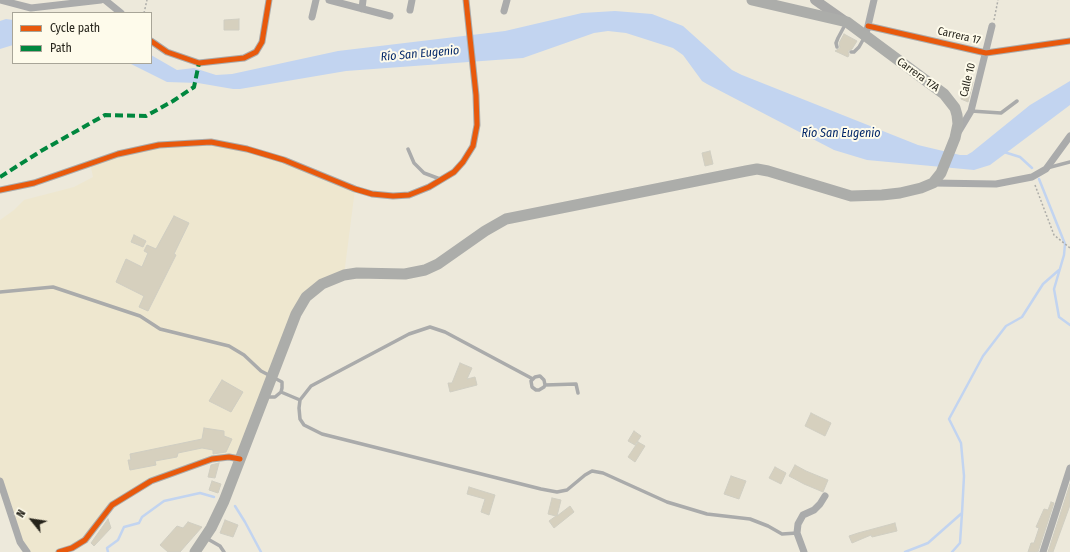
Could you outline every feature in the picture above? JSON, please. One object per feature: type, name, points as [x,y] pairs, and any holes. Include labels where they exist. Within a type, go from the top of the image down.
[{"type":"main road","points":[[752,0],[847,22]]},
{"type":"main road","points":[[821,2],[847,22]]},
{"type":"main road","name":"Carrera 17A","points":[[847,22],[866,31],[944,94],[950,101],[957,115],[958,124],[954,142],[941,173],[932,183]]},
{"type":"main road","points":[[195,552],[205,538],[224,501],[296,314],[306,297],[322,284],[344,275],[357,273],[405,274],[425,270],[438,264],[485,231],[506,220],[757,169],[851,196],[900,193],[921,188],[932,183]]},
{"type":"street","points":[[0,0],[31,8],[65,2],[101,0]]},
{"type":"street","points":[[31,0],[31,8]]},
{"type":"street","points":[[105,0],[121,12]]},
{"type":"street","points":[[152,42],[167,52],[199,63],[244,58],[256,52],[262,42],[269,0]]},
{"type":"street","points":[[312,17],[316,0]]},
{"type":"street","points":[[329,0],[390,16]]},
{"type":"street","points":[[362,9],[363,0]]},
{"type":"street","points":[[410,10],[412,0]]},
{"type":"street","points":[[0,190],[34,183],[118,154],[160,145],[211,142],[247,149],[284,160],[355,189],[372,194],[393,196],[409,195],[429,188],[454,172],[463,162],[473,146],[477,125],[476,95],[466,0]]},
{"type":"street","points":[[504,11],[507,0]]},
{"type":"street","points":[[866,31],[874,0]]},
{"type":"street","name":"Calle 10","points":[[954,142],[971,111],[992,26]]},
{"type":"street","name":"Carrera 17","points":[[866,31],[986,53],[1070,42]]},
{"type":"street","points":[[932,183],[996,184],[1032,177],[1046,169],[1070,136]]},
{"type":"street","points":[[59,552],[72,548],[85,540],[112,505],[151,481],[212,459],[229,457],[240,459]]},
{"type":"street","points":[[1044,552],[1070,468]]},
{"type":"street","points":[[0,481],[20,542],[27,552]]},
{"type":"street","points":[[804,552],[797,533],[798,524],[803,515],[814,510],[820,504],[824,496]]},
{"type":"street","points":[[20,542],[20,552]]},
{"type":"lane","points":[[837,47],[838,38],[847,22]]},
{"type":"lane","points":[[851,52],[854,52],[859,47],[866,31]]},
{"type":"lane","points":[[971,111],[1001,113],[1017,101]]},
{"type":"lane","points":[[408,149],[414,163],[424,174],[443,180]]},
{"type":"lane","points":[[1046,169],[1070,162]]},
{"type":"lane","points":[[0,292],[53,287],[140,316],[160,329],[229,346],[244,355],[261,371],[282,382],[281,392],[275,397],[264,397]]},
{"type":"lane","points":[[532,379],[445,332],[430,327],[409,334],[311,386],[300,400],[300,418],[304,425],[322,434],[557,492],[568,490],[585,475],[592,471],[603,473],[667,502],[707,514],[750,519],[768,526],[782,534],[797,533]]},
{"type":"lane","points":[[532,379],[537,376],[542,377],[545,385]]},
{"type":"lane","points":[[532,379],[532,386],[536,390],[541,389],[545,385],[576,384],[578,393]]},
{"type":"lane","points":[[281,392],[300,400]]},
{"type":"lane","points":[[205,538],[220,546],[224,552]]},
{"type":"path","points":[[144,12],[147,0]]},
{"type":"path","points":[[992,26],[998,0]]},
{"type":"path","points":[[1032,177],[1054,235],[1070,248]]},
{"type":"shaded area","points":[[211,142],[247,149],[355,189],[344,275],[306,297],[240,459],[229,457],[151,481],[112,505],[92,533],[59,552],[27,552],[0,481],[0,220],[14,210],[24,200],[74,187],[93,177],[90,163],[159,145]]},
{"type":"water","name":"Río San Eugenio","points":[[615,11],[652,14],[683,26],[732,70],[742,75],[918,145],[960,155],[967,155],[972,152],[1030,105],[1070,81],[1070,105],[990,165],[974,170],[867,160],[834,150],[702,81],[683,55],[673,48],[626,33],[608,31],[594,33],[523,58],[346,71],[240,89],[198,83],[167,82],[131,64],[152,64],[152,56],[177,70],[194,68],[216,75],[232,74],[338,51],[505,31],[582,13]]},
{"type":"water","points":[[6,19],[12,20],[12,45],[0,49],[0,21]]},
{"type":"building","points":[[239,19],[239,30],[224,30],[224,20]]},
{"type":"building","points":[[844,34],[857,41],[852,49],[848,51],[848,57],[835,51],[840,48],[839,43]]},
{"type":"building","points":[[966,80],[973,82],[968,102],[961,99]]},
{"type":"building","points":[[710,151],[713,164],[705,166],[702,153]]},
{"type":"building","points":[[174,216],[189,223],[174,254],[176,255],[148,311],[139,307],[144,296],[116,282],[126,259],[142,267],[148,253],[144,251],[147,245],[156,249]]},
{"type":"building","points":[[134,235],[146,241],[143,247],[131,242]]},
{"type":"building","points":[[460,363],[472,368],[467,379],[475,377],[477,385],[450,392],[448,383],[452,383]]},
{"type":"building","points":[[222,380],[243,392],[231,412],[209,401]]},
{"type":"building","points":[[811,413],[831,423],[825,436],[805,426]]},
{"type":"building","points":[[204,428],[224,431],[224,436],[232,439],[226,452],[213,454],[213,450],[202,448],[178,453],[177,457],[155,461],[156,465],[130,470],[128,460],[131,460],[130,454],[202,439]]},
{"type":"building","points":[[634,431],[641,436],[635,445],[628,441]]},
{"type":"building","points":[[638,442],[645,446],[635,462],[628,457]]},
{"type":"building","points":[[219,463],[215,478],[208,477],[211,465]]},
{"type":"building","points":[[795,465],[828,480],[823,492],[789,476]]},
{"type":"building","points":[[775,467],[786,473],[781,484],[769,478]]},
{"type":"building","points":[[731,476],[746,481],[739,499],[724,494]]},
{"type":"building","points":[[212,481],[221,484],[218,493],[209,490]]},
{"type":"building","points":[[1070,484],[1069,508],[1053,552],[1048,552]]},
{"type":"building","points":[[469,487],[495,495],[489,515],[481,512],[485,499],[467,494]]},
{"type":"building","points":[[552,498],[561,500],[557,516],[570,506],[574,512],[554,528],[549,521],[556,516],[548,514]]},
{"type":"building","points":[[1051,502],[1054,503],[1038,552],[1028,552],[1031,543],[1034,543],[1039,528],[1036,527],[1044,509],[1048,510]]},
{"type":"building","points":[[108,519],[111,528],[94,546],[91,543]]},
{"type":"building","points":[[225,520],[238,525],[233,537],[220,533]]},
{"type":"building","points":[[188,522],[202,527],[180,552],[168,552],[160,545],[177,526],[183,528]]},
{"type":"building","points":[[895,523],[897,531],[872,537],[871,535],[852,543],[849,536],[858,533]]},
{"type":"waterway","points":[[1004,152],[1020,157],[1032,168]]},
{"type":"waterway","points":[[1039,179],[1065,244],[1064,255],[1054,289],[1059,317],[1070,325]]},
{"type":"waterway","points":[[905,552],[928,543],[962,513],[964,476],[961,443],[949,419],[983,356],[1006,326],[1022,317],[1043,284],[1059,270]]},
{"type":"waterway","points":[[108,552],[107,548],[118,540],[124,527],[139,523],[142,517],[164,501],[200,493],[214,497]]},
{"type":"waterway","points":[[235,506],[261,552]]},
{"type":"waterway","points":[[952,552],[960,543],[962,513]]},
{"type":"marked path","points":[[0,177],[41,151],[105,115],[146,116],[173,101],[194,87],[199,63]]},
{"type":"cycle path","points":[[152,42],[167,52],[199,63],[244,58],[256,52],[262,42],[269,0]]},
{"type":"cycle path","points":[[0,190],[34,183],[118,154],[159,145],[211,142],[247,149],[284,160],[355,189],[372,194],[393,196],[409,195],[429,187],[454,172],[463,162],[473,146],[477,125],[476,95],[466,0]]},
{"type":"cycle path","points":[[868,26],[986,53],[1070,41]]},
{"type":"cycle path","points":[[59,552],[72,548],[85,540],[112,505],[151,481],[212,459],[229,457],[240,459]]}]
